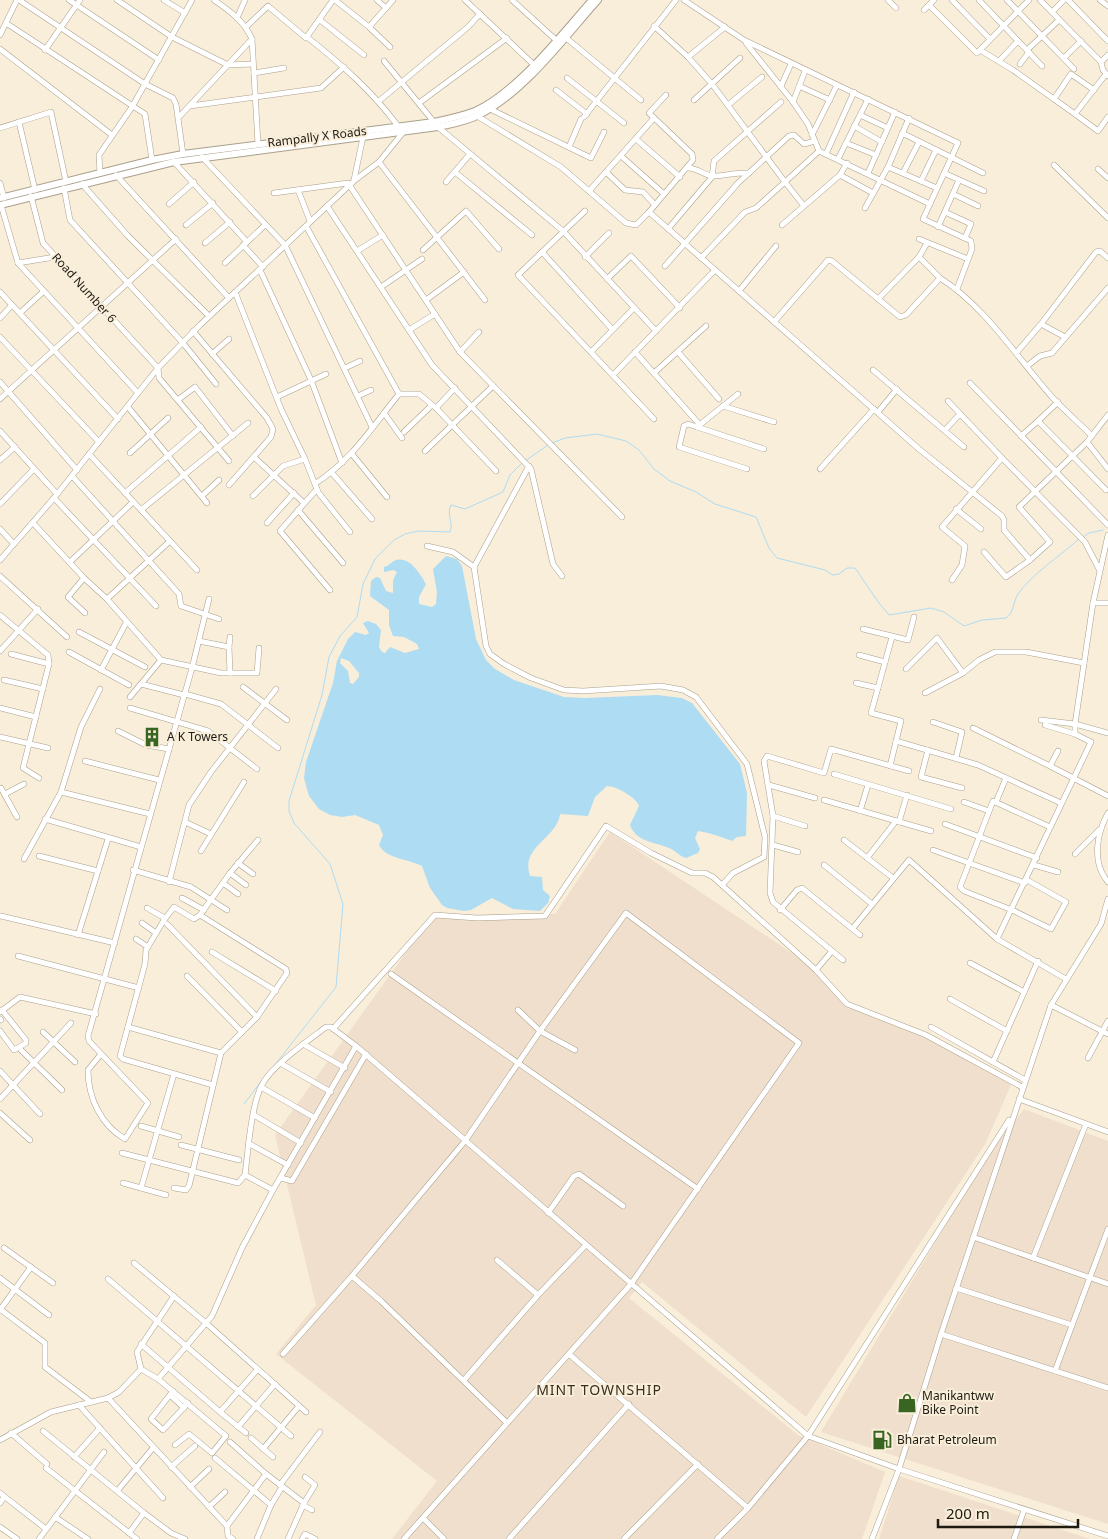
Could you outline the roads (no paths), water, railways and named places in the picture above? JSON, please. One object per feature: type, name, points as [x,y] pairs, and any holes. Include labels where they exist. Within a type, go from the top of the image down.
[{"type":"main road","points":[[436,125],[476,110],[505,91],[556,40],[592,0]]},
{"type":"main road","points":[[1,201],[31,196],[65,185],[82,184],[201,157],[362,137],[402,128],[436,125],[477,116],[490,109],[519,85],[598,0]]},
{"type":"main road","name":"Rampally X Roads","points":[[1,201],[35,190],[65,185],[100,173],[183,154],[402,128]]},
{"type":"street","points":[[0,35],[18,0],[145,84],[173,98],[178,116],[183,154]]},
{"type":"street","points":[[69,0],[159,60]]},
{"type":"street","points":[[46,50],[80,0]]},
{"type":"street","points":[[117,0],[172,37],[228,65],[253,64]]},
{"type":"street","points":[[164,0],[172,3],[185,13]]},
{"type":"street","points":[[100,173],[99,155],[132,107],[192,0]]},
{"type":"street","points":[[214,0],[220,2],[246,27],[252,39],[258,144]]},
{"type":"street","points":[[237,18],[245,0]]},
{"type":"street","points":[[307,37],[334,0],[369,27],[390,47]]},
{"type":"street","points":[[377,0],[386,8]]},
{"type":"street","points":[[369,27],[393,0]]},
{"type":"street","points":[[465,0],[533,64]]},
{"type":"street","points":[[512,0],[556,40]]},
{"type":"street","points":[[569,147],[584,116],[676,0]]},
{"type":"street","points":[[684,0],[744,40],[958,143],[923,219],[971,241],[972,245],[968,259],[957,288]]},
{"type":"street","points":[[888,0],[896,8]]},
{"type":"street","points":[[924,10],[934,0]]},
{"type":"street","points":[[952,0],[990,39]]},
{"type":"street","points":[[979,0],[1042,66]]},
{"type":"street","points":[[1007,0],[1074,69]]},
{"type":"street","points":[[929,5],[977,53],[1029,0]]},
{"type":"street","points":[[1040,0],[1101,62],[1107,75],[1075,114]]},
{"type":"street","points":[[1052,12],[1066,0],[1108,41]]},
{"type":"street","points":[[1100,0],[1108,6]]},
{"type":"street","points":[[0,560],[56,496],[158,368],[193,332],[285,245],[352,183],[378,162],[402,128],[379,101],[344,67],[268,6],[246,27]]},
{"type":"street","points":[[379,101],[468,27],[480,14]]},
{"type":"street","points":[[320,20],[364,55]]},
{"type":"street","points":[[1020,64],[1028,51],[1059,20]]},
{"type":"street","points":[[6,23],[145,114],[152,160]]},
{"type":"street","points":[[654,26],[712,84],[746,132],[804,206]]},
{"type":"street","points":[[688,58],[724,27]]},
{"type":"street","points":[[565,37],[641,100]]},
{"type":"street","points":[[419,103],[507,38]]},
{"type":"street","points":[[178,116],[190,106],[252,39]]},
{"type":"street","points":[[744,40],[793,102],[808,124],[819,150],[930,204]]},
{"type":"street","points":[[999,61],[1018,41]]},
{"type":"street","points":[[1064,58],[1081,42]]},
{"type":"street","points":[[0,49],[112,135]]},
{"type":"street","points":[[980,50],[999,61],[1098,131],[1108,117]]},
{"type":"street","points":[[1101,62],[1108,55]]},
{"type":"street","points":[[694,100],[740,58]]},
{"type":"street","points":[[384,62],[402,81],[436,125],[562,231],[656,331]]},
{"type":"street","points":[[781,86],[792,64]]},
{"type":"street","points":[[190,106],[321,88],[344,67]]},
{"type":"street","points":[[254,73],[284,68]]},
{"type":"street","points":[[793,102],[805,71]]},
{"type":"street","points":[[1054,99],[1071,74],[1094,90]]},
{"type":"street","points":[[728,105],[762,77]]},
{"type":"street","points":[[567,78],[624,123]]},
{"type":"street","points":[[812,134],[837,85]]},
{"type":"street","points":[[799,86],[830,100]]},
{"type":"street","points":[[556,90],[584,116]]},
{"type":"street","points":[[826,154],[854,92]]},
{"type":"street","points":[[477,116],[561,167],[631,226],[636,226],[693,160],[692,154],[649,112],[666,95]]},
{"type":"street","points":[[838,159],[868,99]]},
{"type":"street","points":[[668,229],[712,177],[714,161],[781,102]]},
{"type":"street","points":[[490,109],[591,158],[604,132]]},
{"type":"street","points":[[0,128],[51,112],[70,220],[183,343],[216,384]]},
{"type":"street","points":[[868,174],[895,112]]},
{"type":"street","points":[[860,115],[888,128]]},
{"type":"street","points":[[589,191],[654,118]]},
{"type":"street","points":[[865,208],[888,167],[909,118]]},
{"type":"street","points":[[19,122],[35,190]]},
{"type":"street","points":[[854,126],[882,142]]},
{"type":"street","points":[[902,133],[983,173]]},
{"type":"street","points":[[665,266],[749,173],[792,135],[804,144],[815,141]]},
{"type":"street","points":[[362,137],[352,183],[383,235],[460,352],[622,517]]},
{"type":"street","points":[[636,139],[680,177]]},
{"type":"street","points":[[903,173],[918,142]]},
{"type":"street","points":[[846,143],[876,155]]},
{"type":"street","points":[[701,258],[745,212],[756,208],[819,150]]},
{"type":"street","points":[[921,181],[936,150]]},
{"type":"street","points":[[446,182],[470,154]]},
{"type":"street","points":[[621,156],[664,194]]},
{"type":"street","points":[[201,157],[285,245],[372,427]]},
{"type":"street","points":[[174,162],[230,222],[261,268],[311,380],[342,463]]},
{"type":"street","points":[[378,162],[486,300]]},
{"type":"street","points":[[782,225],[840,175],[846,163]]},
{"type":"street","points":[[1054,165],[1108,218]]},
{"type":"street","points":[[888,167],[937,188]]},
{"type":"street","points":[[688,168],[696,168],[712,177],[737,172],[749,173]]},
{"type":"street","points":[[1098,169],[1108,178]]},
{"type":"street","points":[[455,172],[532,235]]},
{"type":"street","points":[[606,172],[625,190],[643,192],[655,205]]},
{"type":"street","points":[[944,173],[984,191]]},
{"type":"street","points":[[116,175],[229,298]]},
{"type":"street","points":[[840,175],[873,194]]},
{"type":"street","points":[[938,226],[959,180]]},
{"type":"street","points":[[169,204],[194,182]]},
{"type":"street","points":[[274,193],[343,182],[352,183]]},
{"type":"street","points":[[0,183],[1,201],[18,263],[138,393]]},
{"type":"street","points":[[82,184],[152,260],[210,316]]},
{"type":"street","points":[[298,190],[308,224],[400,394]]},
{"type":"street","points":[[952,194],[978,206]]},
{"type":"street","name":"Road Number 6","points":[[31,196],[43,243],[158,368],[160,378],[229,461]]},
{"type":"street","points":[[186,226],[213,203]]},
{"type":"street","points":[[328,206],[432,365],[529,466],[535,478],[553,564],[562,576]]},
{"type":"street","points":[[586,210],[518,275],[654,419]]},
{"type":"street","points":[[423,250],[466,211],[499,250]]},
{"type":"street","points":[[649,212],[876,411],[1002,516],[1004,530],[1030,560]]},
{"type":"street","points":[[945,212],[970,223],[965,238]]},
{"type":"street","points":[[205,243],[230,222]]},
{"type":"street","points":[[225,263],[265,225]]},
{"type":"street","points":[[585,257],[609,233]]},
{"type":"street","points":[[357,251],[383,235]]},
{"type":"street","points":[[0,399],[176,239]]},
{"type":"street","points":[[919,239],[968,259]]},
{"type":"street","points":[[878,299],[919,257],[927,243]]},
{"type":"street","points":[[739,291],[776,246]]},
{"type":"street","points":[[1017,352],[1096,252],[1100,251],[1108,258]]},
{"type":"street","points":[[542,252],[612,329]]},
{"type":"street","points":[[607,279],[630,256],[680,308]]},
{"type":"street","points":[[18,263],[55,257]]},
{"type":"street","points":[[919,257],[940,278],[957,288],[1017,352],[1058,402],[1092,436]]},
{"type":"street","points":[[381,287],[422,259]]},
{"type":"street","points":[[774,322],[828,260],[832,260],[896,316],[903,317],[940,278]]},
{"type":"street","points":[[613,375],[715,270]]},
{"type":"street","points":[[426,300],[464,272]]},
{"type":"street","points":[[1027,366],[1040,356],[1052,353],[1108,288]]},
{"type":"street","points":[[20,314],[44,291]]},
{"type":"street","points":[[0,292],[118,419]]},
{"type":"street","points":[[235,292],[277,397],[306,459],[316,486],[350,532]]},
{"type":"street","points":[[0,318],[12,305]]},
{"type":"street","points":[[590,352],[634,308]]},
{"type":"street","points":[[409,330],[435,314]]},
{"type":"street","points":[[1041,324],[1066,337]]},
{"type":"street","points":[[655,372],[706,326]]},
{"type":"street","points":[[193,332],[267,418],[272,429],[271,437],[229,485]]},
{"type":"street","points":[[460,352],[479,332]]},
{"type":"street","points":[[0,337],[99,442]]},
{"type":"street","points":[[212,354],[229,339]]},
{"type":"street","points":[[635,352],[655,372],[698,426]]},
{"type":"street","points":[[678,352],[719,399]]},
{"type":"street","points":[[345,368],[360,361]]},
{"type":"street","points":[[873,370],[964,447]]},
{"type":"street","points":[[277,397],[326,374]]},
{"type":"street","points":[[0,382],[77,470]]},
{"type":"street","points":[[970,383],[1108,525]]},
{"type":"street","points":[[425,451],[493,386]]},
{"type":"street","points":[[178,399],[195,387],[233,436]]},
{"type":"street","points":[[404,432],[455,388]]},
{"type":"street","points":[[820,469],[897,389]]},
{"type":"street","points":[[358,396],[371,390]]},
{"type":"street","points":[[330,590],[280,533],[280,530],[316,486],[352,454],[400,394],[419,394],[496,471]]},
{"type":"street","points":[[698,426],[738,394]]},
{"type":"street","points":[[948,401],[1084,540],[1099,570]]},
{"type":"street","points":[[1021,436],[1058,402]]},
{"type":"street","points":[[723,406],[774,422]]},
{"type":"street","points":[[128,407],[166,456],[207,503]]},
{"type":"street","points":[[384,413],[402,438]]},
{"type":"street","points":[[945,430],[960,414]]},
{"type":"street","points":[[984,552],[1006,576],[1030,560],[1050,542],[1019,507],[1087,442],[1108,415]]},
{"type":"street","points":[[130,452],[168,418]]},
{"type":"street","points":[[1038,421],[1106,490]]},
{"type":"street","points":[[141,510],[248,423]]},
{"type":"street","points":[[747,469],[680,449],[679,445],[684,426],[698,426],[764,449]]},
{"type":"street","points":[[125,494],[201,427]]},
{"type":"street","points":[[0,431],[94,541],[156,606]]},
{"type":"street","points":[[1087,442],[1108,469]]},
{"type":"street","points":[[0,460],[15,447]]},
{"type":"street","points":[[89,454],[197,570]]},
{"type":"street","points":[[352,454],[387,497]]},
{"type":"street","points":[[254,457],[304,503]]},
{"type":"street","points":[[952,580],[962,565],[965,546],[942,527],[971,491],[1002,458]]},
{"type":"street","points":[[253,496],[283,466],[306,459]]},
{"type":"street","points":[[529,466],[474,567],[486,646],[490,654],[504,664],[531,678],[564,690],[583,691],[661,686],[683,690],[696,697],[714,718],[747,764],[765,837],[764,858],[733,873],[722,885]]},
{"type":"street","points":[[0,504],[34,469]]},
{"type":"street","points":[[332,472],[372,519]]},
{"type":"street","points":[[72,476],[178,594],[181,606],[219,619]]},
{"type":"street","points":[[202,496],[219,480]]},
{"type":"street","points":[[268,522],[294,493]]},
{"type":"street","points":[[70,562],[133,502]]},
{"type":"street","points":[[956,509],[982,529]]},
{"type":"street","points":[[298,510],[343,562]]},
{"type":"street","points":[[33,523],[84,578],[107,599],[126,623],[161,660],[192,668],[230,673],[258,672],[259,648]]},
{"type":"street","points":[[0,529],[14,544]]},
{"type":"street","points":[[1075,734],[1093,603],[1108,535]]},
{"type":"street","points":[[107,599],[170,541]]},
{"type":"street","points":[[427,546],[453,552],[474,567]]},
{"type":"street","points":[[0,576],[67,637]]},
{"type":"street","points":[[84,578],[68,597],[85,613]]},
{"type":"street","points":[[101,1054],[88,1070],[94,1107],[125,1138],[148,1103],[88,1039],[106,978],[133,870],[185,695],[209,599]]},
{"type":"street","points":[[1093,603],[1108,603]]},
{"type":"street","points":[[0,651],[38,609]]},
{"type":"street","points":[[0,615],[48,655],[49,664],[23,768],[39,778]]},
{"type":"street","points":[[863,629],[908,640],[914,617]]},
{"type":"street","points":[[101,670],[126,623]]},
{"type":"street","points":[[80,632],[145,667]]},
{"type":"street","points":[[230,637],[230,673]]},
{"type":"street","points":[[890,766],[901,721],[871,713],[892,637]]},
{"type":"street","points":[[906,669],[937,638],[963,673]]},
{"type":"street","points":[[198,641],[229,647]]},
{"type":"street","points":[[69,652],[129,686]]},
{"type":"street","points":[[925,693],[963,673],[979,660],[995,652],[1026,652],[1084,663]]},
{"type":"street","points":[[11,654],[49,664]]},
{"type":"street","points":[[859,655],[885,662]]},
{"type":"street","points":[[130,697],[161,660]]},
{"type":"street","points":[[4,680],[43,689]]},
{"type":"street","points":[[856,683],[878,688]]},
{"type":"street","points":[[141,684],[220,704],[278,748]]},
{"type":"street","points":[[243,687],[287,720]]},
{"type":"street","points":[[24,859],[61,792],[81,727],[100,689]]},
{"type":"street","points":[[169,882],[189,805],[276,689]]},
{"type":"street","points":[[0,708],[36,717]]},
{"type":"street","points":[[130,708],[208,732],[257,769]]},
{"type":"street","points":[[1040,720],[1075,724],[1108,733]]},
{"type":"street","points":[[933,722],[962,732],[956,758]]},
{"type":"street","points":[[1045,725],[1075,734],[1091,742]]},
{"type":"street","points":[[973,728],[1108,796]]},
{"type":"street","points":[[997,939],[1034,865],[1061,802],[1091,742],[1094,729]]},
{"type":"street","points":[[118,732],[146,745],[169,749]]},
{"type":"street","points":[[0,737],[48,748]]},
{"type":"street","points":[[896,741],[956,758],[1061,802]]},
{"type":"street","points":[[843,960],[780,910],[773,902],[770,893],[773,816],[764,761],[767,756],[824,773],[831,749],[909,772]]},
{"type":"street","points":[[928,750],[921,777],[962,788]]},
{"type":"street","points":[[1050,766],[1058,750]]},
{"type":"street","points":[[85,761],[159,780]]},
{"type":"street","points":[[834,774],[951,809]]},
{"type":"street","points":[[996,802],[1006,778]]},
{"type":"street","points":[[200,851],[244,782]]},
{"type":"street","points":[[5,794],[24,784]]},
{"type":"street","points":[[860,811],[868,784]]},
{"type":"street","points":[[769,785],[815,798]]},
{"type":"street","points":[[0,788],[17,816]]},
{"type":"street","points":[[61,792],[150,814]]},
{"type":"street","points":[[867,858],[898,822],[907,795]]},
{"type":"street","points":[[824,800],[931,832]]},
{"type":"street","points":[[934,850],[969,864],[1026,881],[1065,901],[1066,904],[1051,929],[1012,910],[961,889],[969,864],[978,837],[993,801],[1050,826]]},
{"type":"street","points":[[964,802],[989,810]]},
{"type":"street","points":[[1075,854],[1099,830],[1108,813]]},
{"type":"street","points":[[773,816],[805,826]]},
{"type":"street","points":[[45,819],[108,839],[141,847]]},
{"type":"street","points":[[185,822],[211,834]]},
{"type":"street","points":[[945,824],[1037,858]]},
{"type":"street","points":[[333,1029],[435,916],[477,918],[545,916],[606,826],[651,853],[692,873],[705,873],[722,885],[816,970],[847,1004],[926,1036],[1022,1086]]},
{"type":"street","points":[[1099,830],[1098,857],[1101,872],[1108,882]]},
{"type":"street","points":[[78,935],[108,839]]},
{"type":"street","points":[[213,1085],[123,1059],[120,1056],[148,947],[156,933],[166,922],[174,907],[194,919],[202,913],[230,873],[258,840]]},
{"type":"street","points":[[844,840],[894,878]]},
{"type":"street","points":[[773,845],[798,852]]},
{"type":"street","points":[[39,856],[98,871]]},
{"type":"street","points":[[853,928],[909,860],[997,939],[1038,961],[1066,980]]},
{"type":"street","points":[[238,863],[253,874]]},
{"type":"street","points":[[824,865],[872,904]]},
{"type":"street","points":[[1034,865],[1058,872]]},
{"type":"street","points":[[133,870],[191,887],[212,898],[227,910]]},
{"type":"street","points":[[230,873],[246,885]]},
{"type":"street","points":[[223,883],[238,894]]},
{"type":"street","points":[[780,910],[797,890],[802,888],[860,935]]},
{"type":"street","points":[[174,1188],[188,1189],[221,1053],[257,1017],[287,973],[286,969],[182,898]]},
{"type":"street","points":[[872,1539],[899,1469],[1012,1116],[1051,1004],[1101,924],[1108,899]]},
{"type":"street","points":[[147,908],[163,917],[257,1017]]},
{"type":"street","points":[[282,1354],[352,1276],[465,1141],[540,1031],[626,913],[799,1043],[631,1284],[570,1355],[506,1422],[404,1539]]},
{"type":"street","points":[[1,916],[115,943]]},
{"type":"street","points":[[142,923],[156,933]]},
{"type":"street","points":[[1101,924],[1108,926]]},
{"type":"street","points":[[136,939],[148,947]]},
{"type":"street","points":[[212,952],[276,991]]},
{"type":"street","points":[[816,970],[832,952]]},
{"type":"street","points":[[18,956],[139,988]]},
{"type":"street","points":[[994,1062],[1038,961]]},
{"type":"street","points":[[970,963],[1024,992]]},
{"type":"street","points":[[391,974],[520,1062],[698,1189]]},
{"type":"street","points":[[187,976],[242,1032]]},
{"type":"street","points":[[0,1031],[14,1050],[26,1043],[26,1040],[1,1011],[20,997],[96,1014]]},
{"type":"street","points":[[950,1000],[1007,1030]]},
{"type":"street","points":[[1051,1004],[1105,1033]]},
{"type":"street","points":[[518,1010],[540,1031],[575,1050]]},
{"type":"street","points":[[0,1020],[6,1016]]},
{"type":"street","points":[[1088,1058],[1105,1033],[1108,1021]]},
{"type":"street","points":[[0,1099],[72,1023]]},
{"type":"street","points":[[122,1153],[238,1182],[245,1175],[248,1144],[261,1087],[303,1044],[326,1026],[333,1029],[366,1054],[585,1246],[808,1436],[899,1469],[1108,1536]]},
{"type":"street","points":[[128,1027],[221,1053]]},
{"type":"street","points":[[931,1027],[1025,1080]]},
{"type":"street","points":[[43,1032],[74,1062]]},
{"type":"street","points":[[303,1044],[345,1068]]},
{"type":"street","points":[[158,1379],[212,1316],[242,1248],[273,1190],[356,1046]]},
{"type":"street","points":[[21,1050],[62,1090]]},
{"type":"street","points":[[281,1178],[292,1181],[366,1054]]},
{"type":"street","points":[[282,1064],[331,1092]]},
{"type":"street","points":[[0,1071],[40,1114]]},
{"type":"street","points":[[141,1188],[174,1074]]},
{"type":"street","points":[[261,1087],[315,1118]]},
{"type":"street","points":[[1019,1099],[1108,1132]]},
{"type":"street","points":[[0,1113],[30,1140]]},
{"type":"street","points":[[254,1115],[301,1142]]},
{"type":"street","points":[[717,1539],[748,1508],[808,1436],[1012,1116]]},
{"type":"street","points":[[1033,1258],[1086,1124]]},
{"type":"street","points":[[141,1126],[180,1138]]},
{"type":"street","points":[[248,1144],[288,1165]]},
{"type":"street","points":[[181,1145],[239,1160]]},
{"type":"street","points":[[548,1213],[574,1176],[579,1174],[623,1206]]},
{"type":"street","points":[[245,1175],[273,1190]]},
{"type":"street","points":[[123,1183],[166,1195]]},
{"type":"street","points":[[1055,1371],[1108,1230]]},
{"type":"street","points":[[973,1237],[1108,1284]]},
{"type":"street","points":[[464,1380],[538,1295],[585,1246]]},
{"type":"street","points":[[4,1248],[53,1283]]},
{"type":"street","points":[[497,1260],[538,1295]]},
{"type":"street","points":[[134,1263],[206,1323],[306,1412]]},
{"type":"street","points":[[31,1268],[0,1310],[45,1343],[45,1367],[90,1402]]},
{"type":"street","points":[[352,1276],[464,1380],[506,1422]]},
{"type":"street","points":[[0,1278],[49,1315]]},
{"type":"street","points":[[108,1279],[157,1319],[291,1436]]},
{"type":"street","points":[[956,1288],[1072,1325]]},
{"type":"street","points":[[174,1296],[141,1344],[137,1359],[141,1369],[158,1379],[186,1406],[226,1437],[213,1453],[189,1434],[175,1445]]},
{"type":"street","points":[[941,1334],[1108,1388]]},
{"type":"street","points":[[141,1344],[246,1433]]},
{"type":"street","points":[[570,1355],[748,1508]]},
{"type":"street","points":[[0,1440],[51,1412],[108,1398],[119,1392],[141,1369]]},
{"type":"street","points":[[220,1412],[257,1370]]},
{"type":"street","points":[[238,1427],[276,1384]]},
{"type":"street","points":[[171,1393],[151,1418],[157,1425],[165,1430],[186,1406]]},
{"type":"street","points":[[108,1398],[227,1526],[229,1538]]},
{"type":"street","points":[[510,1539],[629,1404]]},
{"type":"street","points":[[79,1405],[163,1498]]},
{"type":"street","points":[[264,1449],[299,1406]]},
{"type":"street","points":[[74,1457],[100,1428]]},
{"type":"street","points":[[43,1431],[144,1513],[172,1533],[185,1539]]},
{"type":"street","points":[[257,1539],[281,1486],[320,1432]]},
{"type":"street","points":[[11,1433],[74,1491],[138,1539]]},
{"type":"street","points":[[251,1438],[273,1457]]},
{"type":"street","points":[[230,1442],[266,1474],[312,1510]]},
{"type":"street","points":[[172,1467],[195,1446]]},
{"type":"street","points":[[118,1490],[154,1448]]},
{"type":"street","points":[[39,1539],[104,1452]]},
{"type":"street","points":[[215,1458],[271,1505]]},
{"type":"street","points":[[624,1539],[698,1464]]},
{"type":"street","points":[[190,1486],[210,1469]]},
{"type":"street","points":[[227,1526],[266,1474]]},
{"type":"street","points":[[288,1539],[303,1504],[315,1485],[306,1477]]},
{"type":"street","points":[[209,1507],[225,1492]]},
{"type":"street","points":[[0,1503],[2,1495],[46,1529]]},
{"type":"street","points":[[1014,1539],[1024,1510]]},
{"type":"street","points":[[129,1533],[144,1513]]},
{"type":"street","points":[[55,1517],[88,1539]]},
{"type":"street","points":[[423,1518],[444,1539]]},
{"type":"street","points":[[0,1527],[17,1539]]},
{"type":"street","points":[[302,1539],[305,1534],[315,1539]]},
{"type":"water","points":[[446,556],[457,559],[462,566],[476,639],[486,660],[495,669],[514,680],[564,697],[657,695],[682,698],[692,703],[740,764],[747,793],[746,836],[737,837],[732,841],[698,831],[695,838],[700,849],[698,853],[686,858],[671,849],[646,841],[637,835],[630,825],[639,806],[634,799],[625,793],[607,786],[595,797],[588,816],[560,814],[553,830],[530,857],[528,866],[530,876],[542,877],[543,890],[550,896],[548,903],[540,911],[513,909],[492,898],[471,910],[464,911],[447,908],[442,905],[430,888],[422,866],[392,856],[382,850],[379,845],[383,835],[379,825],[355,815],[342,817],[330,815],[319,809],[309,796],[304,778],[306,762],[333,683],[337,661],[348,639],[355,632],[366,635],[369,633],[363,623],[368,621],[376,624],[381,630],[379,647],[382,652],[385,653],[390,647],[405,653],[419,649],[417,644],[404,637],[393,636],[389,625],[389,610],[370,596],[371,581],[376,577],[380,578],[386,591],[393,593],[393,580],[397,572],[393,570],[384,572],[384,567],[399,560],[409,562],[426,584],[419,597],[419,604],[432,607],[436,604],[437,592],[433,569]],"holes":[[[341,658],[349,661],[359,673],[359,677],[353,684],[350,683],[348,671],[340,663]]]},
{"type":"waterway","points":[[552,443],[565,438],[597,434],[626,441],[639,450],[654,469],[670,481],[696,492],[715,504],[756,517],[769,548],[777,558],[825,570],[833,575],[839,574],[847,568],[855,568],[889,615],[931,608],[944,612],[964,626],[982,620],[1006,618],[1011,613],[1016,597],[1024,587],[1038,572],[1079,539]]},
{"type":"waterway","points":[[525,461],[548,445]]},
{"type":"waterway","points":[[274,1066],[336,987],[343,904],[330,864],[294,823],[289,811],[289,801],[322,695],[329,657],[340,636],[357,617],[363,584],[375,559],[394,540],[405,534],[418,531],[450,532],[449,512],[451,505],[465,509],[503,492],[510,475],[522,463]]},
{"type":"waterway","points":[[1083,537],[1089,533],[1103,530]]},
{"type":"waterway","points":[[244,1104],[260,1083]]},
{"type":"place","name":"A K Towers","points":[[152,737]]},
{"type":"place","name":"Manikantww Bike Point","points":[[907,1403]]},
{"type":"place","name":"Bharat Petroleum","points":[[882,1440]]},
{"type":"district","name":"MINT TOWNSHIP","points":[[599,1390]]}]
